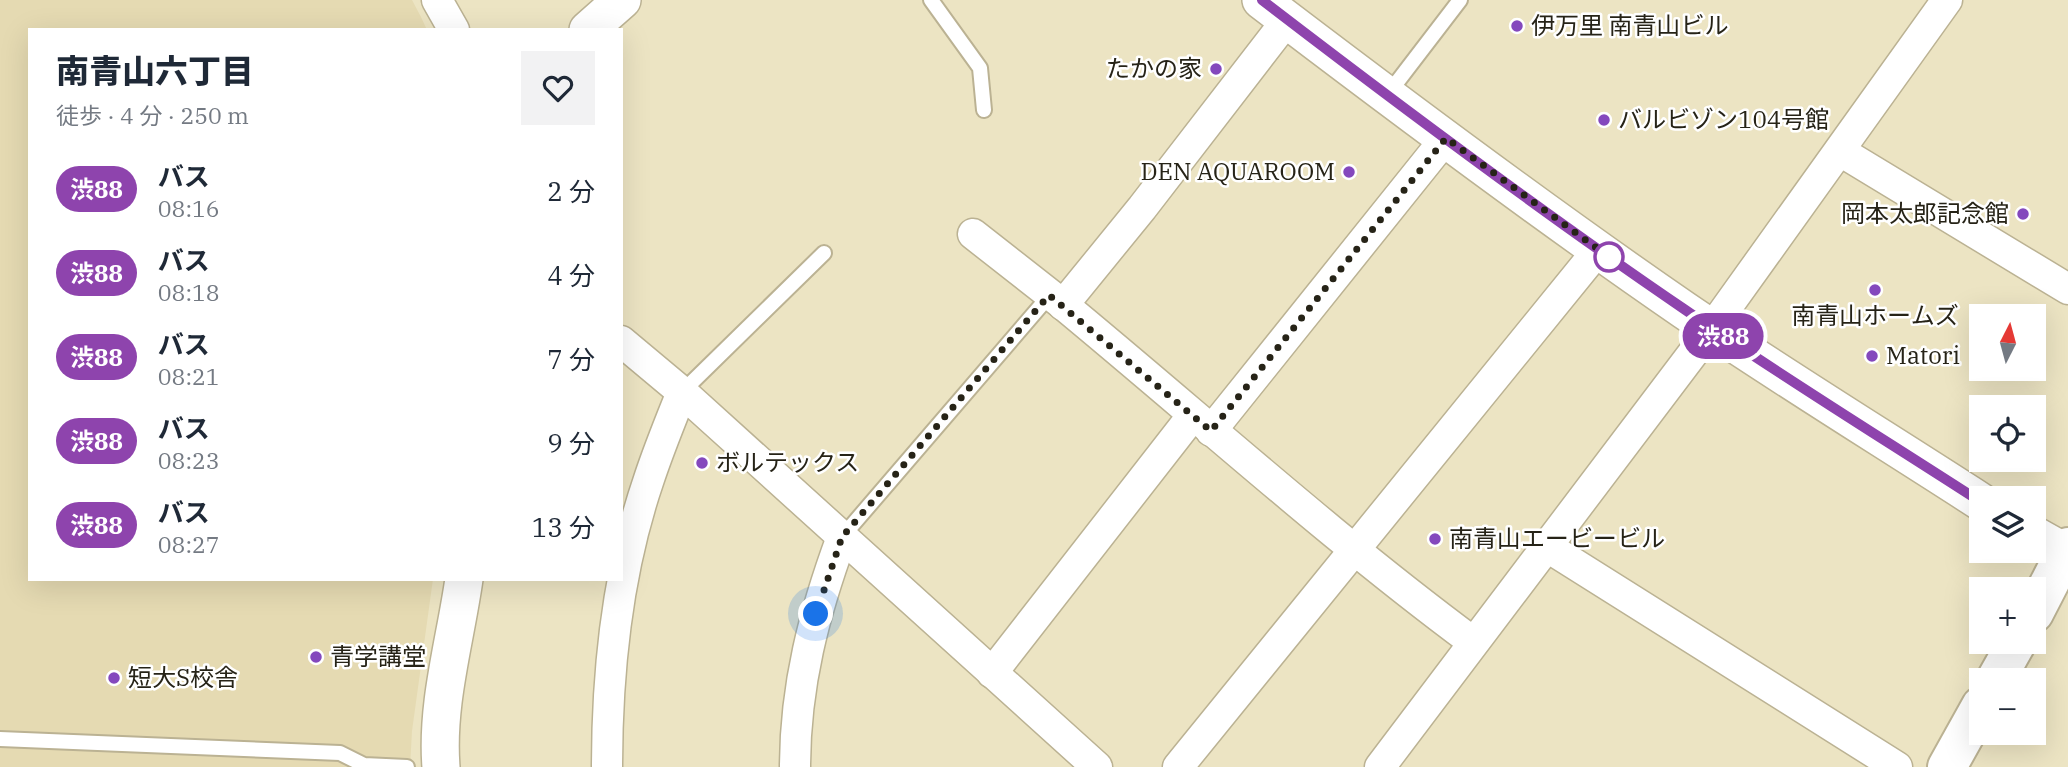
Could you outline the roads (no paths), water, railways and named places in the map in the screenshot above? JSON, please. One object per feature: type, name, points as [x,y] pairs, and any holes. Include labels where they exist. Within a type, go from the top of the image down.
[{"type":"main road","points":[[2046,581],[2059,547]]},
{"type":"main road","points":[[1947,767],[1969,728]]},
{"type":"street","points":[[437,0],[453,28]]},
{"type":"street","points":[[590,28],[622,0]]},
{"type":"street","points":[[1380,767],[1712,328],[1947,0]]},
{"type":"street","points":[[1056,300],[1142,208],[1274,10],[1598,250],[1712,328],[1969,494]]},
{"type":"street","points":[[992,673],[1446,138]]},
{"type":"street","points":[[1840,151],[2068,289]]},
{"type":"street","points":[[973,234],[1356,550],[1473,642]]},
{"type":"street","points":[[1178,767],[1598,250]]},
{"type":"street","points":[[623,343],[682,392],[1097,767]]},
{"type":"street","points":[[607,767],[611,655],[626,564],[648,482],[682,392]]},
{"type":"street","points":[[795,767],[801,684],[810,633],[842,537]]},
{"type":"street","points":[[1546,546],[1897,767]]},
{"type":"street","points":[[440,767],[441,715],[464,581]]},
{"type":"lane","points":[[931,0],[979,68],[984,110]]},
{"type":"lane","points":[[1388,96],[1460,0]]},
{"type":"lane","points":[[682,392],[824,253]]},
{"type":"lane","points":[[842,537],[1056,300]]},
{"type":"lane","points":[[0,739],[340,753],[363,765],[407,767]]},
{"type":"place","name":"伊万里 南青山ビル","points":[[1517,26]]},
{"type":"place","name":"たかの家","points":[[1216,69]]},
{"type":"place","name":"バルビゾン104号館","points":[[1604,120]]},
{"type":"place","name":"DEN AQUAROOM","points":[[1349,172]]},
{"type":"place","name":"岡本太郎記念館","points":[[2023,214]]},
{"type":"place","name":"南青山ホームズ","points":[[1875,290]]},
{"type":"place","name":"Matori","points":[[1872,356]]},
{"type":"place","name":"ボルテックス","points":[[702,463]]},
{"type":"place","name":"南青山エービービル","points":[[1435,539]]},
{"type":"place","name":"青学講堂","points":[[316,657]]},
{"type":"place","name":"短大S校舎","points":[[114,678]]}]
